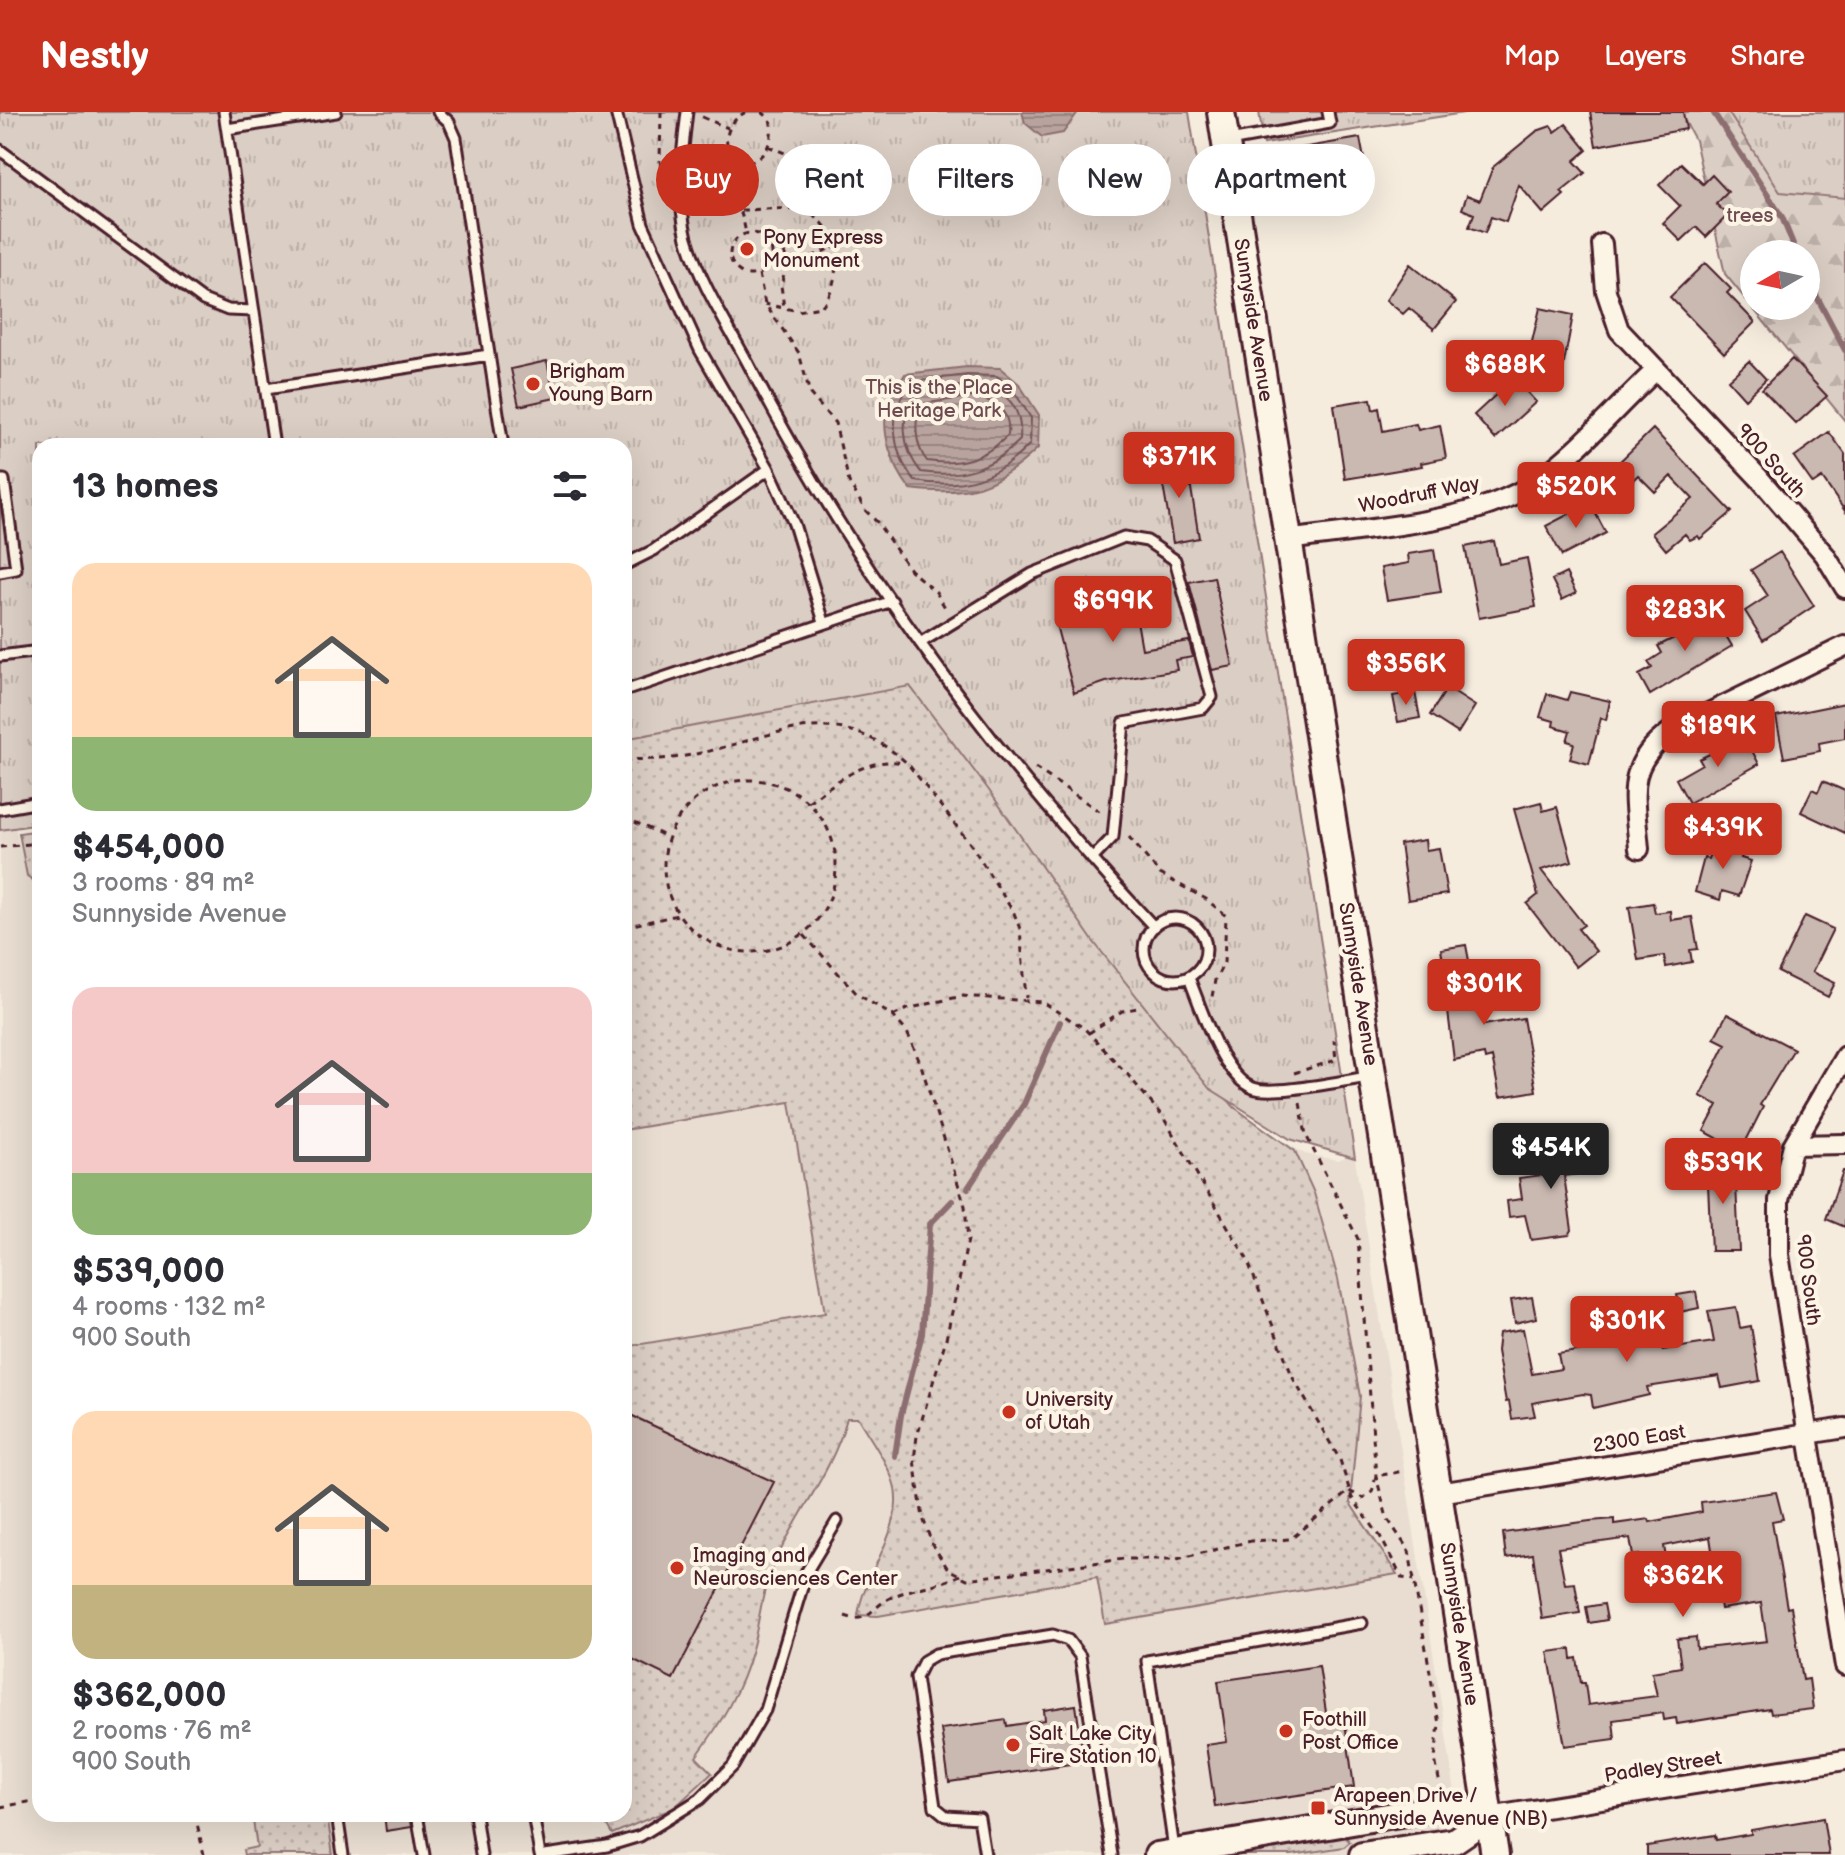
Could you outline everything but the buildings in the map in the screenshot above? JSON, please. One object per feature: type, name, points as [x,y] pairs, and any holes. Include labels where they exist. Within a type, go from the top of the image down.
[{"type":"main road","name":"Sunnyside Avenue","points":[[1221,112],[1495,1855]]},
{"type":"street","name":"900 South","points":[[1602,244],[1610,312],[1619,330],[1759,478],[1825,555],[1845,588]]},
{"type":"street","name":"Woodruff Way","points":[[1288,540],[1468,512],[1502,501],[1531,485],[1560,463],[1655,371]]},
{"type":"street","points":[[1639,849],[1634,784],[1640,762],[1650,746],[1670,732],[1845,646]]},
{"type":"street","name":"900 South","points":[[1845,1056],[1793,1145],[1779,1200],[1779,1255],[1845,1666]]},
{"type":"street","points":[[1793,1145],[1845,1144]]},
{"type":"street","name":"2300 East","points":[[1439,1493],[1845,1428]]},
{"type":"street","name":"Padley Street","points":[[1489,1817],[1845,1760]]},
{"type":"street","points":[[1166,1854],[1447,1806],[1489,1817]]},
{"type":"street","points":[[1362,1855],[1454,1841],[1489,1817]]},
{"type":"lane","points":[[224,112],[273,438]]},
{"type":"lane","points":[[227,129],[336,112]]},
{"type":"lane","points":[[438,112],[449,122],[456,138],[502,438]]},
{"type":"lane","points":[[616,112],[643,224],[700,350],[769,469],[794,524],[824,622]]},
{"type":"lane","points":[[687,112],[679,174],[681,210],[699,271],[782,429],[920,643],[1038,797],[1154,927]]},
{"type":"lane","points":[[1226,141],[1330,123],[1328,112]]},
{"type":"lane","points":[[0,150],[203,300],[228,310],[254,311]]},
{"type":"lane","points":[[266,389],[489,355]]},
{"type":"lane","points":[[632,561],[654,550],[769,469]]},
{"type":"lane","points":[[0,480],[4,480],[16,569],[0,572]]},
{"type":"lane","points":[[920,643],[1032,574],[1124,537],[1147,541],[1175,560],[1212,697],[1203,708],[1124,723],[1113,837],[1092,859]]},
{"type":"lane","points":[[632,688],[892,601]]},
{"type":"lane","points":[[0,656],[32,652]]},
{"type":"lane","points":[[0,809],[32,803]]},
{"type":"lane","points":[[1169,918],[1192,922],[1200,931],[1205,958],[1198,971],[1189,978],[1162,977],[1149,967],[1145,946],[1154,927],[1169,918]]},
{"type":"lane","points":[[1189,978],[1226,1065],[1239,1080],[1254,1089],[1278,1089],[1373,1077]]},
{"type":"lane","points":[[535,1822],[543,1855],[593,1852],[640,1836],[700,1799],[733,1766],[765,1710],[807,1571],[837,1521]]},
{"type":"lane","points":[[1166,1854],[1147,1661],[1362,1623]]},
{"type":"lane","points":[[985,1855],[979,1818],[946,1816],[935,1807],[916,1677],[924,1661],[936,1654],[1053,1635],[1068,1640],[1080,1656],[1112,1855]]},
{"type":"lane","points":[[338,1822],[343,1855]]},
{"type":"lane","points":[[418,1822],[424,1855]]},
{"type":"lane","points":[[476,1822],[481,1855]]},
{"type":"path","points":[[659,144],[661,112]]},
{"type":"path","points":[[746,112],[729,128],[727,148],[739,163],[755,162],[768,146],[771,123],[762,112]]},
{"type":"path","points":[[699,116],[729,128]]},
{"type":"path","points":[[768,146],[775,149]]},
{"type":"path","points":[[759,211],[804,212],[817,219],[833,247],[836,272],[825,302],[808,312],[765,304]]},
{"type":"path","points":[[742,216],[746,234]]},
{"type":"path","points":[[746,234],[759,235],[768,243],[771,261],[759,274],[749,275],[733,265],[732,246],[746,234]]},
{"type":"path","points":[[768,243],[777,240],[788,260],[781,285],[784,308]]},
{"type":"path","points":[[788,260],[807,259],[833,247]]},
{"type":"path","points":[[759,274],[765,304],[799,353],[810,394],[835,423],[849,482],[865,510],[910,570],[936,592],[948,614]]},
{"type":"path","points":[[632,760],[680,757],[825,725],[843,727],[889,747],[908,764],[972,846],[1014,913],[1020,929],[1026,998]]},
{"type":"path","points":[[808,802],[864,766],[890,760],[908,764]]},
{"type":"path","points":[[1028,763],[1105,815]]},
{"type":"path","points":[[762,780],[787,787],[808,802],[825,821],[834,844],[837,869],[827,905],[804,935],[782,947],[758,953],[733,952],[709,943],[678,915],[665,879],[667,837],[689,804],[711,789],[736,781],[762,780]]},
{"type":"path","points":[[632,821],[667,837]]},
{"type":"path","points":[[1125,833],[1160,874],[1206,899],[1226,916],[1224,963],[1213,986],[1212,1003]]},
{"type":"path","points":[[0,847],[32,844]]},
{"type":"path","points":[[632,925],[678,915]]},
{"type":"path","points":[[804,935],[857,994],[893,1016],[907,1032],[921,1065],[969,1223],[946,1339],[917,1436],[914,1460],[923,1518],[932,1544],[948,1569],[967,1579],[1124,1559],[1177,1559],[1251,1541],[1291,1539],[1349,1491]]},
{"type":"path","points":[[893,1016],[962,996],[1026,998],[1060,1010],[1089,1033],[1163,1117],[1247,1259],[1293,1378],[1340,1460],[1349,1491],[1402,1578],[1414,1580]]},
{"type":"path","points":[[1089,1033],[1122,1011],[1137,1008]]},
{"type":"path","points":[[1287,1075],[1336,1060],[1334,1040]]},
{"type":"path","points":[[1300,1101],[1306,1135],[1358,1239],[1376,1476],[1387,1518],[1409,1551],[1439,1724],[1435,1759],[1436,1778],[1442,1788]]},
{"type":"path","points":[[1376,1476],[1404,1471]]},
{"type":"path","points":[[1349,1491],[1363,1498],[1372,1492],[1376,1476]]},
{"type":"path","points":[[845,1616],[858,1620],[865,1618],[889,1598],[960,1575]]},
{"type":"path","points":[[0,1807],[32,1801]]},
{"type":"path","points":[[197,1822],[204,1855]]},
{"type":"shaded area","name":"University of Utah","points":[[632,756],[1102,995],[1244,1118],[1305,1154],[1338,1160],[1354,1153],[1465,1855],[0,1855],[0,821],[14,819],[19,847],[32,845],[32,1822],[632,1822]]},
{"type":"green space","name":"This is the Place Heritage Park","points":[[0,112],[1189,112],[1194,144],[1187,144],[1187,216],[1206,216],[1355,1158],[1290,1139],[1209,1088],[1093,941],[988,789],[910,686],[632,738],[632,438],[32,438],[32,825],[0,830]]},
{"type":"green space","points":[[1259,112],[1470,112],[1264,144]]},
{"type":"green space","name":"trees","points":[[1680,112],[1746,112],[1836,195],[1845,198],[1845,421],[1763,320],[1820,320],[1820,240],[1740,240],[1740,292],[1725,274],[1695,140]]},
{"type":"green space","points":[[1728,112],[1845,112],[1845,198],[1780,192]]},
{"type":"green space","points":[[858,618],[1209,1077],[1234,1107],[1295,1151],[1314,1193],[1338,1279],[1360,1396],[1350,1503],[1397,1574],[1105,1624],[1097,1577],[878,1616],[858,1615],[868,1581],[891,1530],[896,1496],[889,1470],[858,1418],[847,1418],[831,1460],[769,1577],[752,1649],[736,1692],[696,1757],[712,1773],[674,1808],[612,1834],[605,1822],[632,1822],[632,1659],[673,1679],[773,1482],[632,1416],[632,1346],[825,1313],[790,1102],[632,1129],[632,700]]},
{"type":"green space","points":[[32,831],[32,879],[27,876],[19,833]]},
{"type":"green space","points":[[253,1822],[328,1822],[333,1855],[244,1855],[243,1850],[257,1847]]},
{"type":"green space","points":[[1343,1834],[1350,1842],[1344,1847],[1292,1855],[1217,1855]]},
{"type":"water","points":[[1022,112],[1078,112],[1063,133],[1042,137],[1025,123]]},
{"type":"water","points":[[967,367],[1000,368],[1019,384],[1039,415],[1038,448],[1008,473],[980,486],[948,491],[910,489],[889,449],[885,426],[889,399],[905,374]]},
{"type":"waterway","points":[[1713,112],[1782,217],[1791,240]]},
{"type":"waterway","points":[[1820,303],[1845,350]]},
{"type":"waterway","points":[[968,1188],[1024,1104],[1060,1022]]},
{"type":"waterway","points":[[895,1456],[901,1415],[922,1334],[930,1224],[952,1201]]},
{"type":"place","name":"Pony Express Monument","points":[[747,249]]},
{"type":"place","name":"Brigham Young Barn","points":[[533,384]]},
{"type":"place","name":"University of Utah","points":[[1009,1412]]},
{"type":"place","name":"Imaging and Neurosciences Center","points":[[677,1568]]},
{"type":"place","name":"Foothill Post Office","points":[[1286,1731]]},
{"type":"place","name":"Salt Lake City Fire Station 10","points":[[1013,1745]]},
{"type":"place","name":"Arapeen Drive / Sunnyside Avenue (NB)","points":[[1318,1808]]}]
